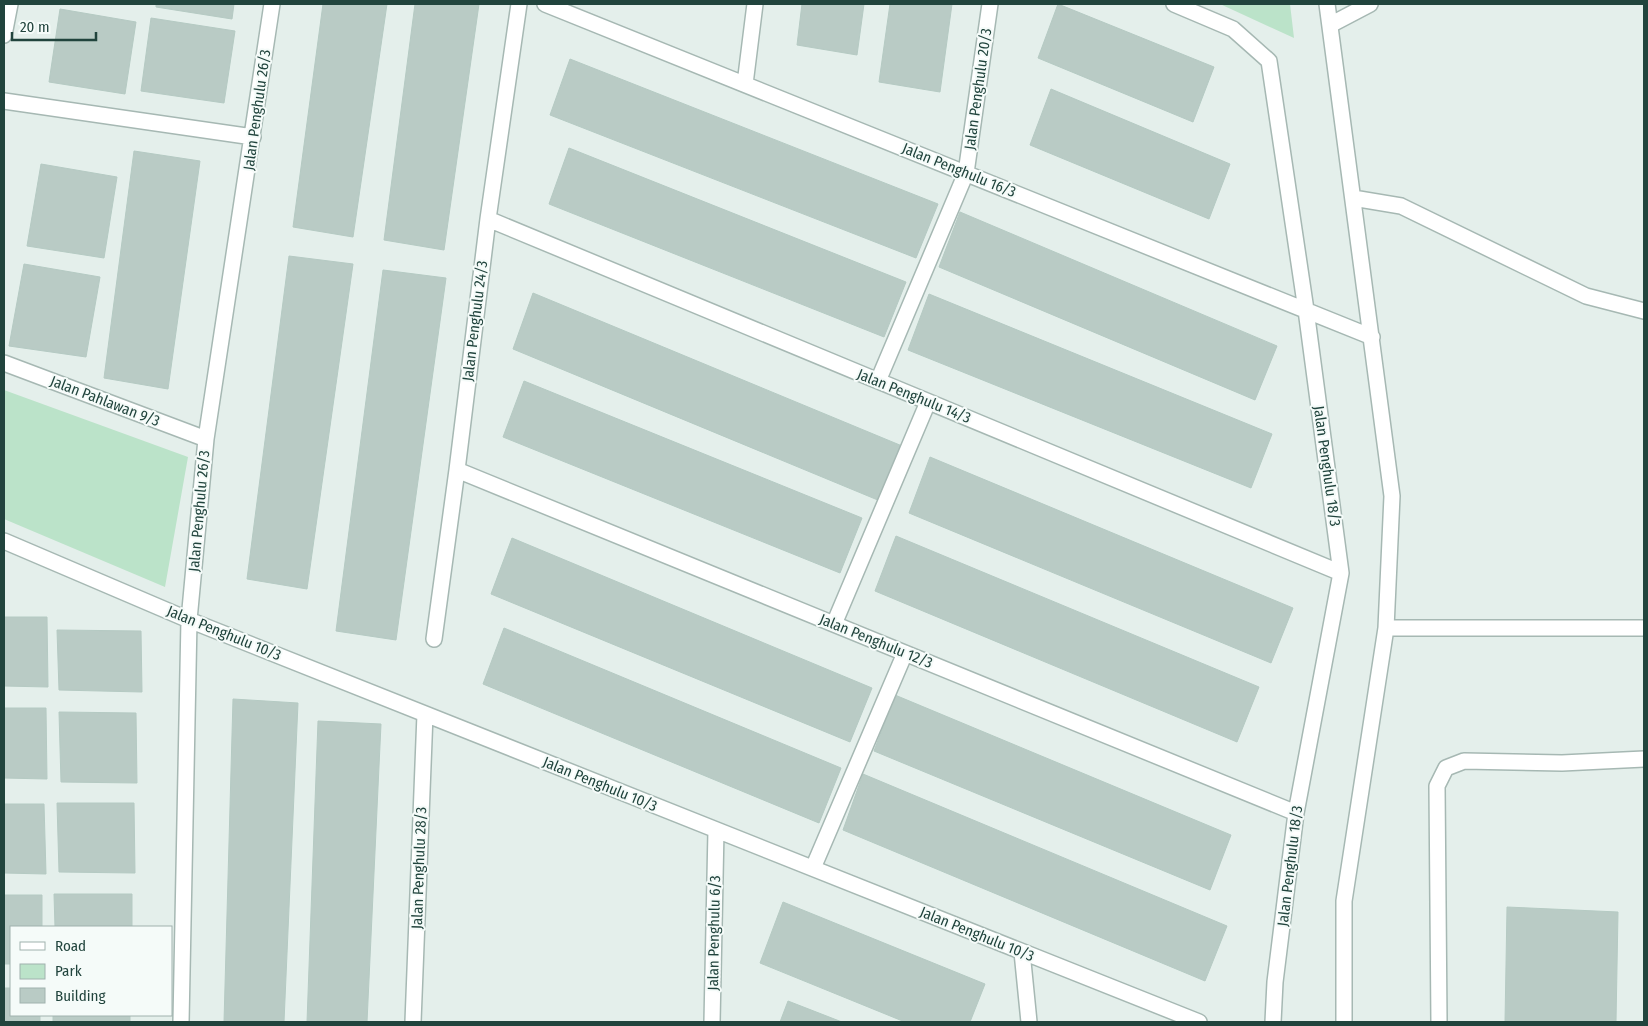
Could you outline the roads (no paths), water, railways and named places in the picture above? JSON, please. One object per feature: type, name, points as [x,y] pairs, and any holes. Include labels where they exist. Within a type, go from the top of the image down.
[{"type":"street","points":[[4,35],[10,4]]},
{"type":"street","name":"Jalan Penghulu 26/3","points":[[180,1022],[189,620],[206,439],[272,4]]},
{"type":"street","name":"Jalan Penghulu 24/3","points":[[434,639],[488,219],[519,4]]},
{"type":"street","name":"Jalan Penghulu 16/3","points":[[545,4],[1372,337]]},
{"type":"street","points":[[745,84],[755,4]]},
{"type":"street","name":"Jalan Penghulu 20/3","points":[[878,381],[966,174],[990,4]]},
{"type":"street","name":"Jalan Penghulu 18/3","points":[[1174,4],[1233,29],[1269,61],[1306,310],[1341,573],[1296,813],[1275,982],[1274,1022]]},
{"type":"street","points":[[1327,4],[1392,496],[1386,628],[1344,901],[1344,1022]]},
{"type":"street","points":[[1330,25],[1370,4]]},
{"type":"street","points":[[4,101],[253,137]]},
{"type":"street","points":[[1353,198],[1401,206],[1586,296],[1644,311]]},
{"type":"street","name":"Jalan Penghulu 14/3","points":[[488,219],[1341,573]]},
{"type":"street","name":"Jalan Pahlawan 9/3","points":[[4,363],[206,439]]},
{"type":"street","points":[[834,624],[928,402]]},
{"type":"street","name":"Jalan Penghulu 12/3","points":[[457,470],[1296,813]]},
{"type":"street","name":"Jalan Penghulu 10/3","points":[[4,541],[189,620],[425,714],[716,837],[812,868],[1199,1022]]},
{"type":"street","points":[[1386,628],[1644,628]]},
{"type":"street","points":[[812,868],[905,653]]},
{"type":"street","name":"Jalan Penghulu 28/3","points":[[413,1022],[425,714]]},
{"type":"street","points":[[1439,1022],[1437,786],[1446,768],[1464,761],[1562,763],[1644,759]]},
{"type":"street","name":"Jalan Penghulu 6/3","points":[[712,1022],[716,837]]},
{"type":"street","points":[[1022,952],[1029,1022]]}]
